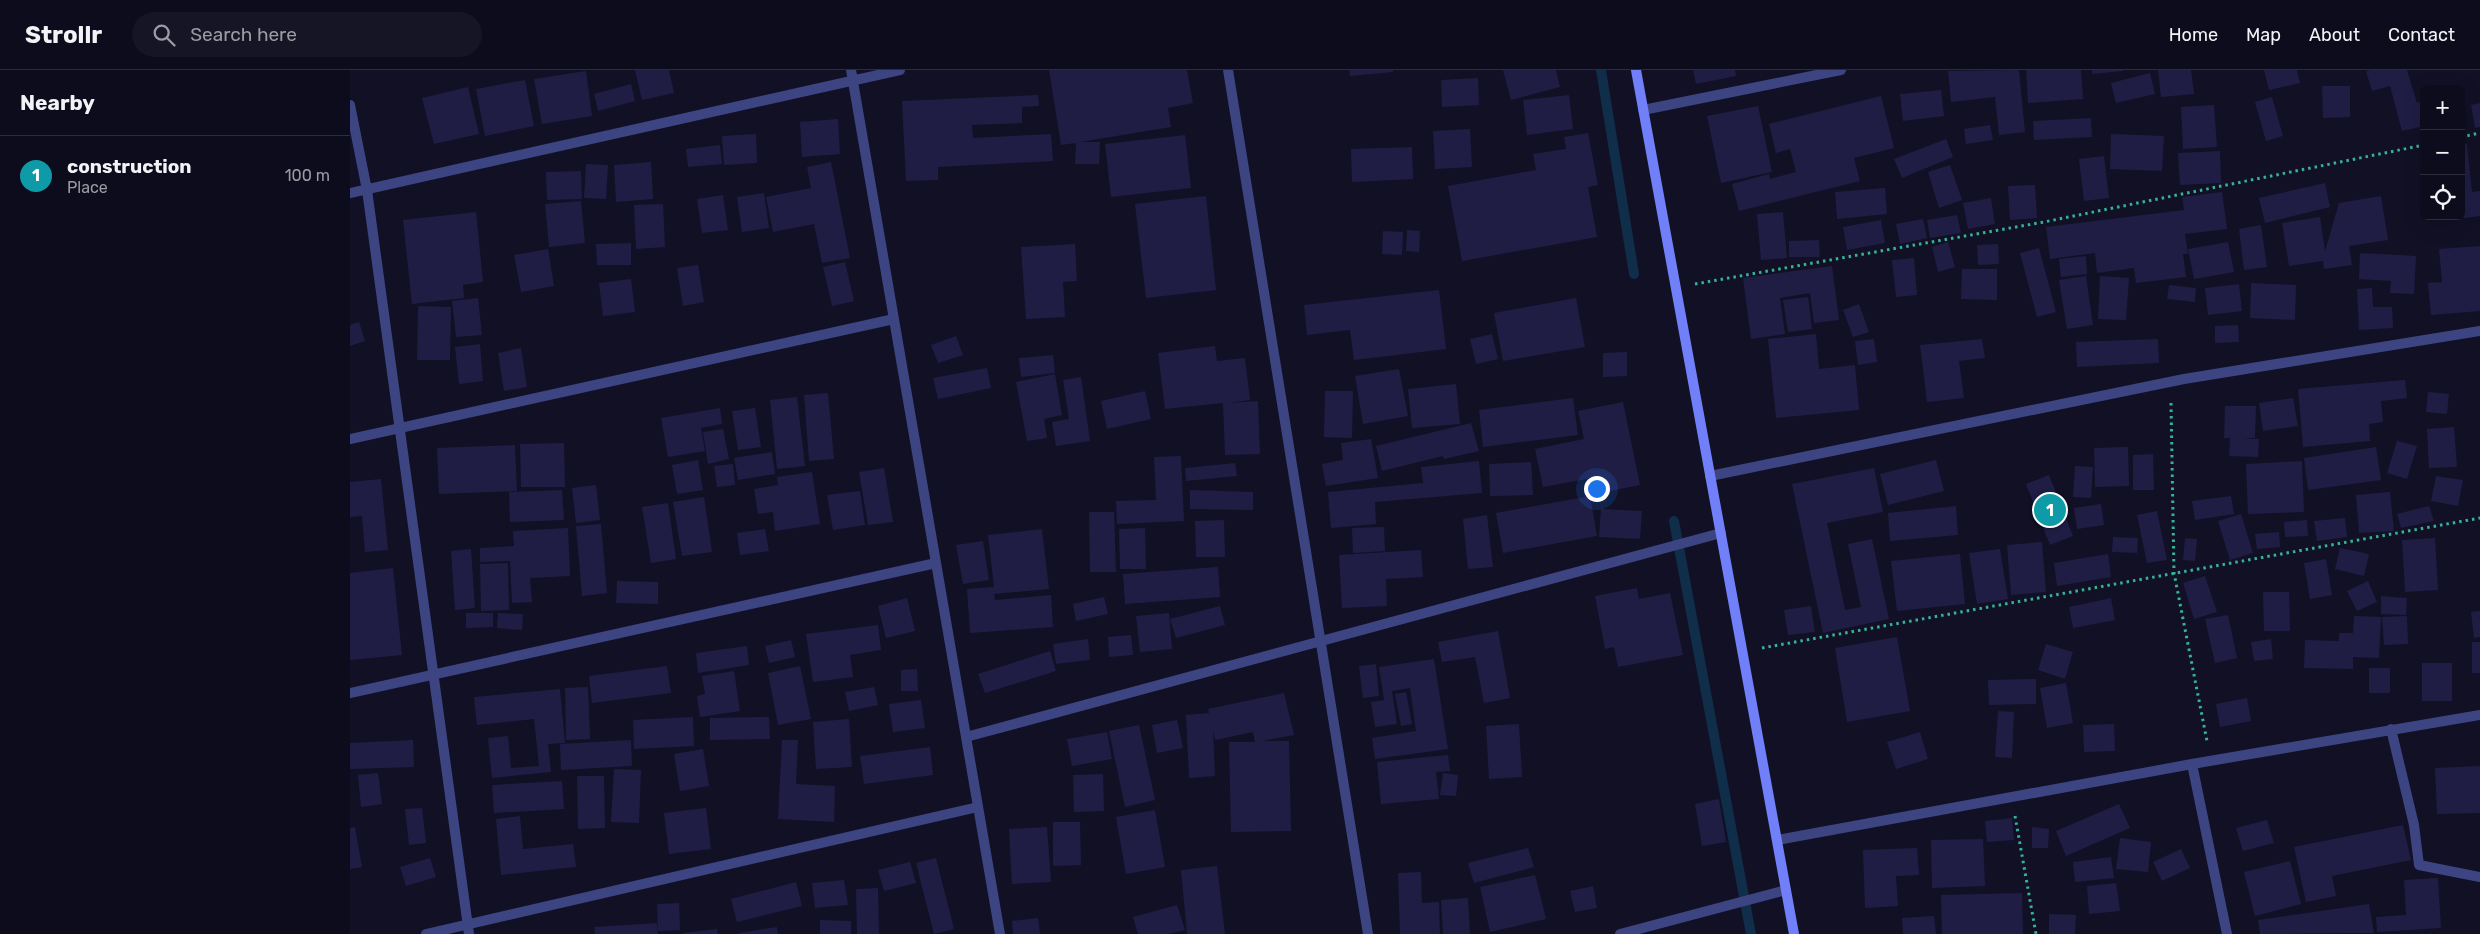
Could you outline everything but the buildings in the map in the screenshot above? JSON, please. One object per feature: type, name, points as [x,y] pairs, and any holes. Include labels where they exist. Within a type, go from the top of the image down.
[{"type":"street","points":[[350,193],[852,75],[900,70]]},
{"type":"street","points":[[1228,70],[1368,934]]},
{"type":"street","points":[[1636,70],[1794,934]]},
{"type":"street","points":[[1643,110],[1841,70]]},
{"type":"street","points":[[852,75],[1000,934]]},
{"type":"street","points":[[350,105],[367,190],[468,929]]},
{"type":"street","points":[[350,439],[894,319]]},
{"type":"street","points":[[1710,476],[2171,382],[2480,331]]},
{"type":"street","points":[[966,737],[1721,533]]},
{"type":"street","points":[[350,693],[936,563]]},
{"type":"street","points":[[1777,840],[2192,764],[2480,715]]},
{"type":"street","points":[[2391,729],[2414,825],[2419,865],[2480,877]]},
{"type":"street","points":[[2192,764],[2228,934]]},
{"type":"street","points":[[426,934],[468,929],[978,807]]},
{"type":"street","points":[[1620,934],[1786,890]]},
{"type":"path","points":[[2465,136],[2480,134]]},
{"type":"path","points":[[1676,287],[2044,222],[2420,146]]},
{"type":"path","points":[[2171,382],[2174,573],[2211,761]]},
{"type":"path","points":[[1742,651],[2480,518]]},
{"type":"path","points":[[2012,797],[2036,934]]},
{"type":"waterway","points":[[1601,70],[1634,274]]},
{"type":"waterway","points":[[1674,521],[1751,934]]},
{"type":"place","name":"construction","points":[[2050,510]]}]
